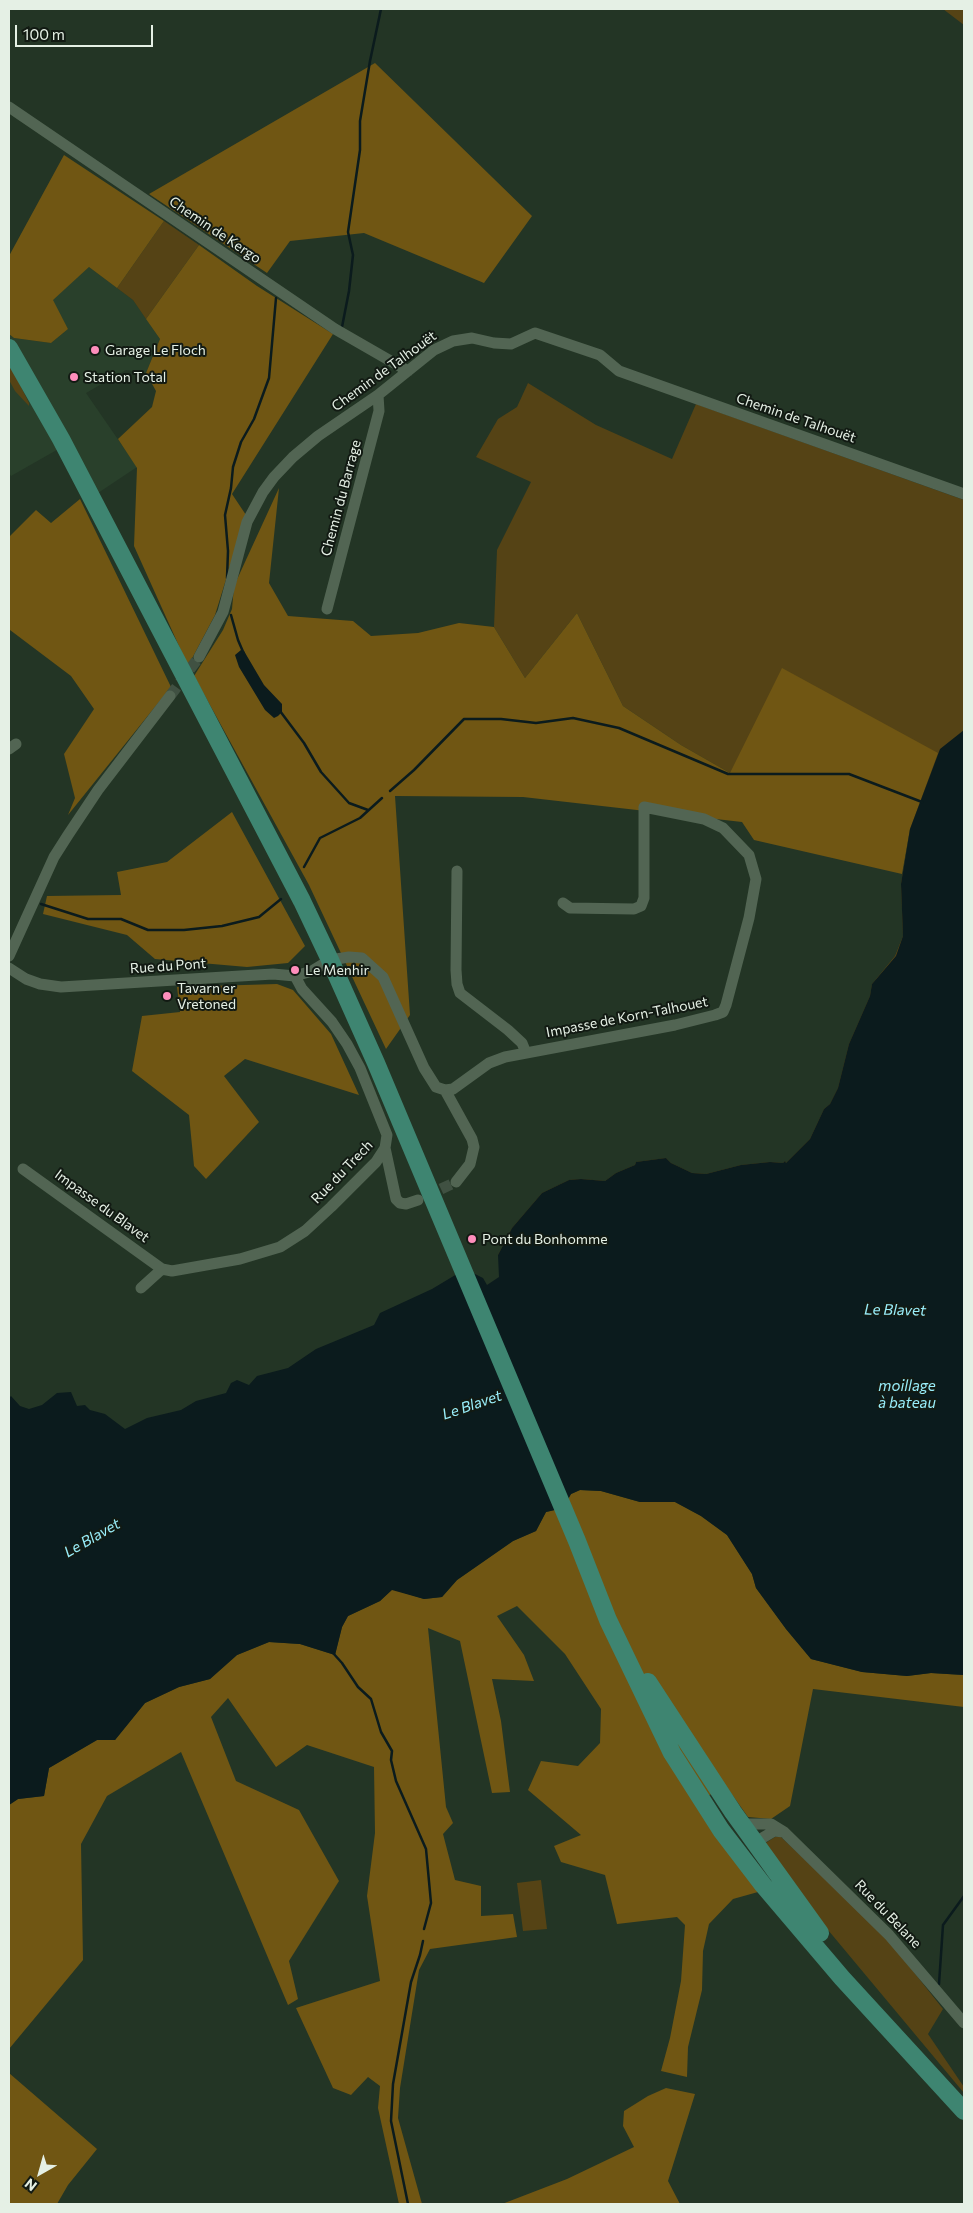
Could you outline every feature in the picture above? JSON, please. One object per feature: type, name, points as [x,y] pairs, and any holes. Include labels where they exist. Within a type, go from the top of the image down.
[{"type":"main road","points":[[9,348],[61,439],[302,901],[376,1063],[424,1197],[577,1541],[631,1655],[664,1709],[736,1817],[806,1916],[894,2024],[964,2104]]},
{"type":"main road","points":[[577,1541],[608,1620],[657,1724],[672,1753],[710,1813],[763,1885],[836,1971],[964,2111]]},
{"type":"street","name":"Chemin de Kergo","points":[[9,107],[335,329],[408,371]]},
{"type":"street","name":"Chemin de Talhouët","points":[[199,658],[223,612],[244,531],[263,492],[285,465],[302,449],[378,395],[434,350],[453,341],[472,338],[494,343],[511,344],[535,333],[600,355],[619,371],[964,494]]},
{"type":"street","name":"Chemin du Barrage","points":[[327,609],[379,411],[378,395]]},
{"type":"street","points":[[9,956],[54,857],[98,790],[170,696]]},
{"type":"street","name":"Impasse de Korn-Talhouet","points":[[445,1090],[453,1088],[489,1063],[505,1057],[707,1017],[723,1012],[749,918],[756,879],[754,865],[742,847],[724,828],[715,823],[696,817],[644,807],[644,898],[641,906],[634,909],[570,908],[563,902]]},
{"type":"street","points":[[457,871],[456,970],[460,993],[515,1036],[522,1043],[526,1053]]},
{"type":"street","points":[[330,960],[349,957],[362,958],[383,977],[424,1068],[436,1087],[445,1090],[467,1127],[474,1147],[470,1164],[456,1182]]},
{"type":"street","name":"Rue du Pont","points":[[10,972],[40,984],[61,987],[165,982],[264,974],[295,976],[312,971],[330,960]]},
{"type":"street","name":"Rue du Trech","points":[[162,1269],[172,1271],[240,1259],[280,1247],[305,1231],[331,1207],[376,1162],[385,1148],[388,1135],[360,1068],[332,1022],[302,989],[295,976]]},
{"type":"street","points":[[385,1148],[396,1199],[400,1203],[406,1204],[424,1197]]},
{"type":"street","name":"Impasse du Blavet","points":[[23,1168],[162,1269]]},
{"type":"street","points":[[141,1288],[162,1269]]},
{"type":"street","name":"Rue du Belane","points":[[749,1824],[771,1824],[784,1832],[889,1935],[964,2023]]},
{"type":"street","points":[[760,1840],[774,1831],[784,1832]]},
{"type":"shaded area","points":[[943,9],[964,9],[964,25]]},
{"type":"shaded area","points":[[375,63],[532,216],[484,283],[364,233],[290,241],[267,273],[149,194]]},
{"type":"shaded area","points":[[64,155],[164,221],[117,288],[89,267],[53,300],[68,329],[51,343],[14,338],[9,334],[9,256]]},
{"type":"shaded area","points":[[164,221],[199,245],[146,319],[133,300],[117,288]]},
{"type":"shaded area","points":[[199,245],[257,286],[333,334],[232,494],[246,515],[215,615],[188,666],[134,546],[137,468],[118,439],[152,407],[156,391],[146,373],[160,339],[146,319]]},
{"type":"shaded area","points":[[89,267],[133,300],[160,339],[146,373],[126,370],[86,393],[137,467],[98,493],[69,443],[11,476],[9,473],[9,334],[14,338],[51,343],[68,329],[52,300]]},
{"type":"shaded area","points":[[9,363],[29,406],[15,391],[9,380]]},
{"type":"shaded area","points":[[528,383],[596,425],[672,459],[696,404],[964,500],[964,1131],[498,1255],[512,1228],[542,1193],[569,1180],[605,1181],[616,1173],[635,1165],[636,1162],[666,1158],[671,1163],[692,1173],[706,1174],[741,1165],[770,1162],[783,1163],[785,1161],[786,1163],[810,1139],[824,1109],[830,1104],[838,1088],[849,1044],[870,996],[872,984],[895,956],[903,936],[901,884],[910,829],[730,773],[681,745],[623,706],[577,613],[525,678],[494,627],[497,550],[531,482],[476,457],[498,419],[517,407]]},
{"type":"shaded area","points":[[279,488],[269,583],[288,616],[353,621],[371,636],[418,633],[459,623],[494,627],[525,678],[577,613],[623,706],[681,745],[730,773],[782,668],[938,753],[910,829],[902,874],[754,840],[742,822],[523,797],[395,796],[410,1015],[386,1049],[309,885],[194,676],[223,630],[232,609],[234,586]]},
{"type":"shaded area","points":[[80,499],[171,687],[68,815],[75,798],[64,754],[94,709],[71,676],[10,630],[9,537],[36,510],[51,523]]},
{"type":"shaded area","points":[[232,812],[305,946],[288,963],[247,967],[155,959],[127,935],[43,914],[47,896],[121,895],[117,872],[167,862]]},
{"type":"shaded area","points":[[277,984],[293,990],[331,1034],[359,1095],[245,1059],[224,1076],[259,1122],[206,1179],[194,1166],[189,1115],[132,1071],[142,1016],[180,1012],[177,987]]},
{"type":"shaded area","points":[[580,1490],[601,1491],[640,1502],[675,1502],[701,1516],[727,1535],[752,1574],[756,1588],[811,1659],[862,1672],[907,1676],[931,1673],[964,1675],[964,1707],[813,1689],[790,1806],[771,1819],[748,1817],[726,1786],[695,1803],[758,1892],[733,1899],[709,1924],[703,1951],[702,1990],[688,2047],[687,2077],[661,2071],[670,2038],[681,1981],[685,1925],[677,1917],[617,1924],[605,1875],[561,1862],[554,1846],[581,1835],[528,1790],[541,1761],[578,1766],[600,1743],[601,1709],[565,1654],[517,1606],[497,1616],[524,1655],[534,1681],[492,1679],[501,1721],[510,1792],[492,1793],[460,1641],[428,1628],[446,1807],[453,1823],[443,1834],[455,1880],[481,1886],[481,1916],[513,1914],[517,1937],[430,1949],[419,1970],[400,2088],[398,2118],[422,2204],[399,2204],[378,2108],[380,2086],[368,2077],[351,2095],[333,2088],[296,2008],[380,1981],[367,1896],[375,1833],[374,1767],[307,1745],[276,1767],[228,1698],[211,1717],[236,1781],[299,1810],[339,1881],[289,1961],[298,1999],[288,2005],[181,1752],[107,1796],[81,1844],[83,1960],[9,2049],[9,1805],[18,1799],[44,1796],[49,1768],[97,1740],[115,1740],[145,1703],[179,1687],[210,1679],[237,1655],[269,1642],[300,1644],[335,1655],[342,1627],[348,1616],[380,1601],[392,1589],[424,1599],[442,1597],[457,1580],[513,1541],[536,1531],[546,1512],[559,1509],[571,1494]]},
{"type":"shaded area","points":[[775,1837],[781,1837],[886,1937],[943,2009],[928,2034],[964,2087],[964,2093],[813,1912],[764,1844]]},
{"type":"shaded area","points":[[541,1880],[547,1929],[523,1931],[517,1883]]},
{"type":"shaded area","points":[[9,2073],[97,2149],[68,2185],[57,2204],[9,2204]]},
{"type":"shaded area","points":[[666,2088],[695,2094],[668,2181],[680,2204],[502,2204],[567,2179],[634,2147],[623,2126],[624,2111],[648,2096]]},
{"type":"water","points":[[241,650],[244,651],[264,685],[282,704],[282,712],[278,716],[274,718],[265,710],[239,667],[235,655]]},
{"type":"water","points":[[964,730],[964,1675],[931,1673],[907,1676],[862,1672],[811,1659],[756,1588],[752,1574],[727,1535],[701,1516],[675,1502],[640,1502],[601,1491],[580,1490],[571,1494],[559,1509],[546,1512],[536,1531],[513,1541],[457,1580],[442,1597],[424,1599],[392,1590],[380,1601],[348,1616],[342,1627],[335,1655],[300,1644],[269,1642],[237,1655],[210,1679],[179,1687],[145,1703],[115,1740],[97,1740],[49,1768],[44,1796],[18,1799],[9,1805],[9,1398],[11,1396],[20,1406],[29,1409],[42,1405],[57,1393],[71,1392],[77,1406],[85,1405],[90,1410],[105,1414],[125,1429],[147,1418],[181,1410],[196,1401],[226,1393],[231,1383],[237,1380],[249,1385],[257,1376],[288,1368],[316,1349],[374,1325],[380,1313],[432,1289],[462,1271],[471,1272],[483,1278],[487,1285],[499,1277],[498,1255],[512,1228],[542,1193],[569,1180],[605,1181],[616,1173],[635,1165],[636,1162],[666,1158],[671,1163],[692,1173],[706,1174],[741,1165],[770,1162],[783,1163],[785,1161],[786,1163],[810,1139],[824,1109],[830,1104],[838,1088],[849,1044],[870,996],[872,984],[896,956],[903,936],[901,884],[910,829],[940,749]]},
{"type":"waterway","points":[[342,327],[353,255],[348,232],[360,150],[360,121],[381,9]]},
{"type":"waterway","points":[[227,578],[228,551],[225,515],[233,467],[241,442],[254,419],[269,378],[276,298]]},
{"type":"waterway","points":[[231,615],[244,654]]},
{"type":"waterway","points":[[280,711],[304,743],[321,772],[349,803],[368,810]]},
{"type":"waterway","points":[[390,791],[414,770],[464,719],[501,719],[536,723],[573,718],[619,728],[728,774],[849,774],[922,802]]},
{"type":"waterway","points":[[304,867],[320,838],[360,818],[382,798]]},
{"type":"waterway","points":[[41,904],[88,919],[121,919],[148,930],[184,930],[222,926],[259,917],[281,899]]},
{"type":"waterway","points":[[333,1653],[358,1687],[371,1699],[381,1732],[392,1751],[391,1760],[396,1781],[426,1849],[431,1903],[424,1929]]},
{"type":"waterway","points":[[939,1984],[943,1925],[964,1896]]},
{"type":"waterway","points":[[408,2204],[391,2121],[393,2084],[411,1982],[423,1941]]},
{"type":"tunnel","points":[[170,696],[199,657]]},
{"type":"tunnel","points":[[426,1196],[456,1182]]},
{"type":"place","name":"Garage Le Floch","points":[[95,350]]},
{"type":"place","name":"Station Total","points":[[74,377]]},
{"type":"place","name":"Le Menhir","points":[[295,970]]},
{"type":"place","name":"Tavarn er Vretoned","points":[[167,996]]},
{"type":"place","name":"Pont du Bonhomme","points":[[472,1239]]},
{"type":"water label","name":"Le Blavet","points":[[895,1310]]},
{"type":"water label","name":"moillage à bateau","points":[[907,1394]]},
{"type":"water label","name":"Le Blavet","points":[[472,1405]]},
{"type":"water label","name":"Le Blavet","points":[[92,1538]]}]
